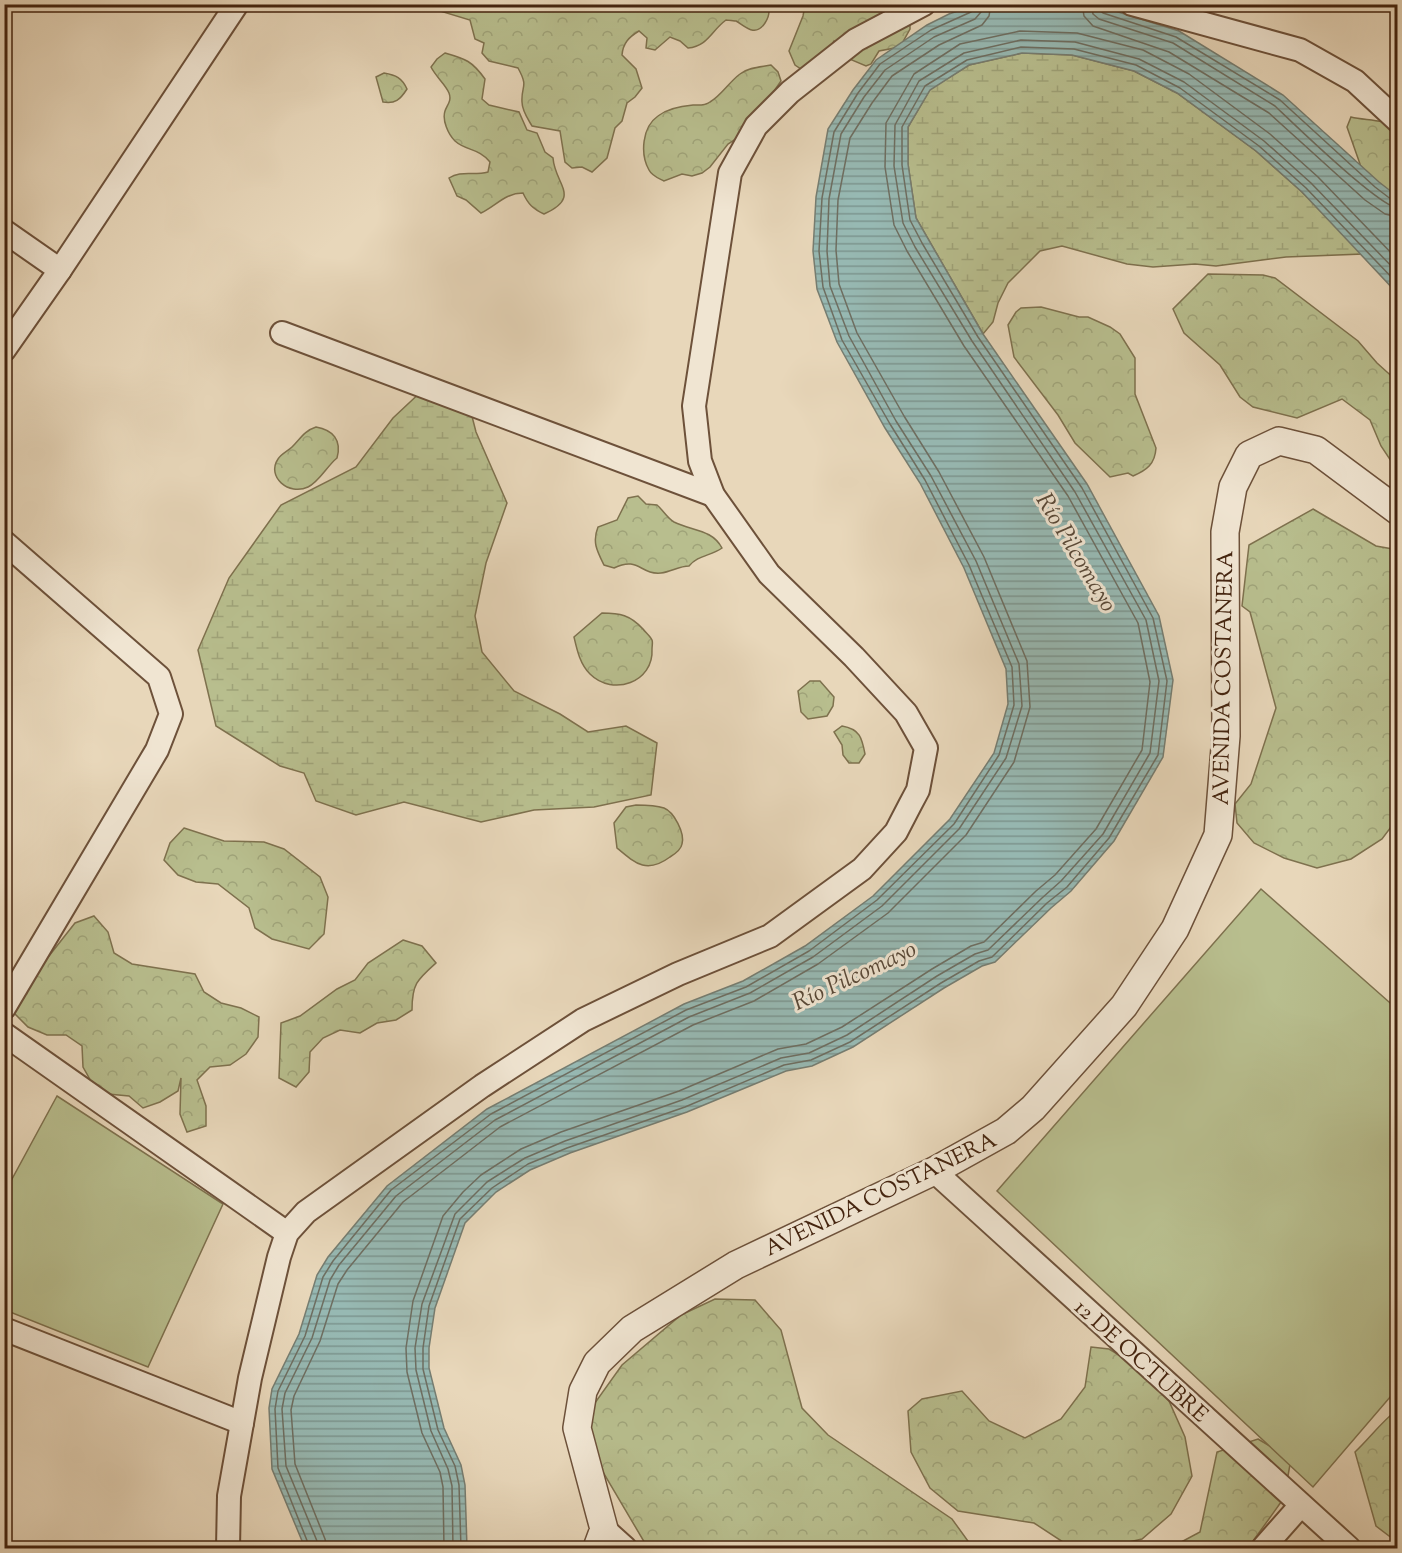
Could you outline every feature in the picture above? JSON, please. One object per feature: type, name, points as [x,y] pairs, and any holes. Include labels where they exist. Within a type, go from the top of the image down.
[{"type":"street","points":[[4,350],[237,4]]},
{"type":"street","points":[[228,1548],[229,1496],[255,1356],[287,1233],[306,1212],[482,1086],[583,1020],[678,974],[770,936],[862,869],[896,832],[918,790],[926,748],[906,713],[854,657],[769,574],[713,495],[700,461],[694,406],[730,173],[756,126],[790,92],[856,40],[924,4]]},
{"type":"street","points":[[1132,4],[1300,50],[1355,81],[1398,121]]},
{"type":"street","points":[[4,231],[60,270]]},
{"type":"street","points":[[282,333],[713,495]]},
{"type":"street","name":"AVENIDA COSTANERA","points":[[600,1539],[577,1428],[583,1391],[597,1363],[632,1329],[736,1264],[934,1171],[1006,1131],[1033,1108],[1124,1006],[1175,929],[1218,835],[1226,736],[1225,532],[1233,487],[1249,455],[1279,441],[1316,450],[1398,511]]},
{"type":"street","points":[[4,542],[159,677],[171,714],[157,750],[4,1008]]},
{"type":"street","points":[[4,1034],[287,1233]]},
{"type":"street","name":"12 DE OCTUBRE","points":[[934,1171],[1349,1548]]},
{"type":"street","points":[[4,1329],[242,1423]]},
{"type":"street","points":[[1263,1548],[1301,1505]]},
{"type":"street","points":[[600,1539],[625,1548]]},
{"type":"green space","points":[[429,5],[768,5],[769,12],[765,23],[758,30],[750,29],[736,21],[726,20],[705,41],[695,47],[688,48],[680,41],[670,37],[655,50],[646,48],[647,38],[639,31],[629,38],[622,55],[636,69],[642,88],[627,103],[622,121],[615,128],[607,158],[592,172],[582,167],[572,168],[565,162],[560,131],[532,126],[522,105],[524,83],[518,68],[489,61],[482,53],[484,43],[475,39],[470,20],[430,8]]},
{"type":"green space","points":[[805,5],[910,5],[910,29],[900,47],[879,51],[871,64],[866,66],[847,58],[834,41],[828,51],[804,71],[795,65],[789,51]]},
{"type":"green space","points":[[445,53],[472,64],[485,79],[482,99],[489,105],[519,112],[527,130],[537,133],[545,152],[553,158],[564,190],[562,202],[555,208],[544,214],[531,206],[523,193],[506,197],[481,213],[466,200],[457,196],[449,178],[458,174],[488,172],[490,162],[481,154],[455,141],[446,127],[444,115],[450,96],[431,67]]},
{"type":"green space","points":[[1022,53],[1072,55],[1134,71],[1177,93],[1256,151],[1302,192],[1362,254],[1286,257],[1216,266],[1195,264],[1153,267],[1127,264],[1062,246],[1040,251],[1008,283],[998,303],[993,322],[983,334],[916,218],[908,164],[908,127],[930,89],[969,65]]},
{"type":"green space","points":[[771,65],[778,72],[781,81],[745,133],[728,144],[710,167],[702,173],[692,176],[682,174],[664,181],[652,174],[644,156],[644,141],[653,121],[674,108],[708,103],[744,72]]},
{"type":"green space","points":[[384,73],[398,78],[407,89],[394,102],[383,102],[376,77]]},
{"type":"green space","points":[[1351,117],[1381,121],[1397,129],[1397,160],[1390,164],[1397,180],[1397,191],[1374,204],[1347,127]]},
{"type":"green space","points":[[1208,274],[1263,275],[1275,278],[1358,341],[1397,381],[1397,470],[1381,446],[1370,420],[1342,399],[1297,418],[1253,407],[1240,397],[1220,365],[1184,333],[1173,309]]},
{"type":"green space","points":[[1041,307],[1079,317],[1088,317],[1110,327],[1120,334],[1135,358],[1135,394],[1156,448],[1152,462],[1142,471],[1133,476],[1128,473],[1110,477],[1075,443],[1058,415],[1014,357],[1008,325],[1021,308]]},
{"type":"green space","points":[[425,388],[465,389],[476,432],[507,503],[486,563],[475,616],[482,652],[514,691],[560,714],[588,732],[626,726],[657,743],[651,795],[594,807],[534,810],[481,822],[404,802],[356,815],[316,801],[304,773],[280,766],[216,726],[198,650],[229,578],[281,505],[356,467],[393,418]]},
{"type":"green space","points":[[316,427],[335,437],[338,446],[337,458],[308,487],[294,489],[287,487],[277,478],[275,472],[278,459],[306,433]]},
{"type":"green space","points":[[638,496],[646,504],[657,505],[674,522],[713,537],[722,548],[696,560],[689,566],[661,573],[654,573],[629,564],[614,568],[604,565],[595,542],[598,527],[617,520],[628,498]]},
{"type":"green space","points":[[1313,509],[1376,546],[1398,550],[1397,819],[1382,839],[1351,859],[1317,868],[1284,858],[1254,843],[1237,823],[1235,804],[1251,784],[1276,708],[1250,612],[1242,606],[1249,545]]},
{"type":"green space","points":[[602,613],[619,614],[629,618],[638,624],[652,640],[651,660],[646,670],[630,683],[620,685],[599,681],[590,674],[579,657],[574,637]]},
{"type":"green space","points":[[810,681],[820,681],[834,697],[833,706],[827,716],[808,719],[801,712],[798,691]]},
{"type":"green space","points":[[842,726],[853,729],[861,739],[865,754],[859,763],[849,763],[843,755],[842,745],[834,732]]},
{"type":"green space","points":[[636,805],[668,810],[680,829],[682,844],[678,852],[662,862],[648,866],[630,859],[617,848],[614,823],[626,807]]},
{"type":"green space","points":[[184,828],[224,841],[264,842],[284,849],[320,877],[328,897],[324,934],[309,949],[272,939],[255,928],[249,908],[218,884],[196,882],[178,875],[164,860],[170,843]]},
{"type":"green space","points":[[1261,889],[1397,1009],[1397,1389],[1313,1487],[997,1191]]},
{"type":"green space","points":[[94,916],[108,932],[114,953],[132,964],[195,974],[204,992],[221,1003],[241,1008],[259,1017],[258,1037],[246,1054],[230,1065],[210,1067],[197,1080],[206,1106],[206,1126],[187,1132],[180,1114],[181,1078],[178,1091],[160,1102],[143,1108],[129,1096],[108,1094],[92,1083],[83,1067],[82,1046],[66,1035],[47,1035],[28,1027],[14,1013],[27,958],[49,956],[75,923]]},
{"type":"green space","points":[[403,940],[422,946],[436,963],[417,983],[413,994],[412,1010],[396,1020],[377,1023],[360,1033],[340,1030],[323,1038],[310,1052],[309,1072],[296,1087],[279,1078],[281,1023],[300,1016],[337,989],[355,980],[368,963]]},
{"type":"green space","points":[[57,1096],[223,1204],[148,1367],[5,1310],[5,1192]]},
{"type":"green space","points":[[715,1299],[755,1300],[781,1330],[802,1408],[828,1435],[952,1519],[973,1548],[649,1548],[577,1428],[622,1365],[681,1315]]},
{"type":"green space","points":[[1091,1347],[1109,1349],[1144,1370],[1169,1401],[1185,1437],[1192,1476],[1171,1514],[1142,1539],[1103,1548],[1066,1544],[1034,1523],[958,1511],[930,1488],[911,1452],[908,1411],[922,1399],[962,1391],[989,1421],[1025,1438],[1061,1419],[1085,1387]]},
{"type":"green space","points":[[1397,1410],[1397,1542],[1376,1526],[1355,1452]]},
{"type":"green space","points":[[1258,1439],[1291,1459],[1284,1498],[1248,1548],[1170,1548],[1200,1532],[1217,1452]]},
{"type":"water","name":"Río Pilcomayo","points":[[990,4],[1096,5],[1179,31],[1283,95],[1397,196],[1397,293],[1302,192],[1256,151],[1177,93],[1134,71],[1072,55],[1022,53],[969,65],[930,90],[908,127],[908,164],[916,218],[983,334],[1087,484],[1159,616],[1173,680],[1163,757],[1114,841],[1071,891],[995,962],[982,966],[944,988],[853,1047],[812,1066],[786,1071],[687,1112],[570,1153],[530,1170],[496,1192],[465,1223],[435,1308],[429,1348],[429,1368],[444,1428],[461,1465],[465,1485],[467,1548],[305,1548],[272,1469],[269,1408],[272,1389],[299,1334],[317,1275],[328,1257],[387,1186],[487,1109],[684,1004],[743,981],[805,946],[873,896],[950,819],[994,753],[1008,704],[1006,669],[964,568],[920,483],[885,428],[837,342],[817,289],[813,251],[816,197],[828,129],[853,90],[876,60],[927,25],[969,7]]}]
